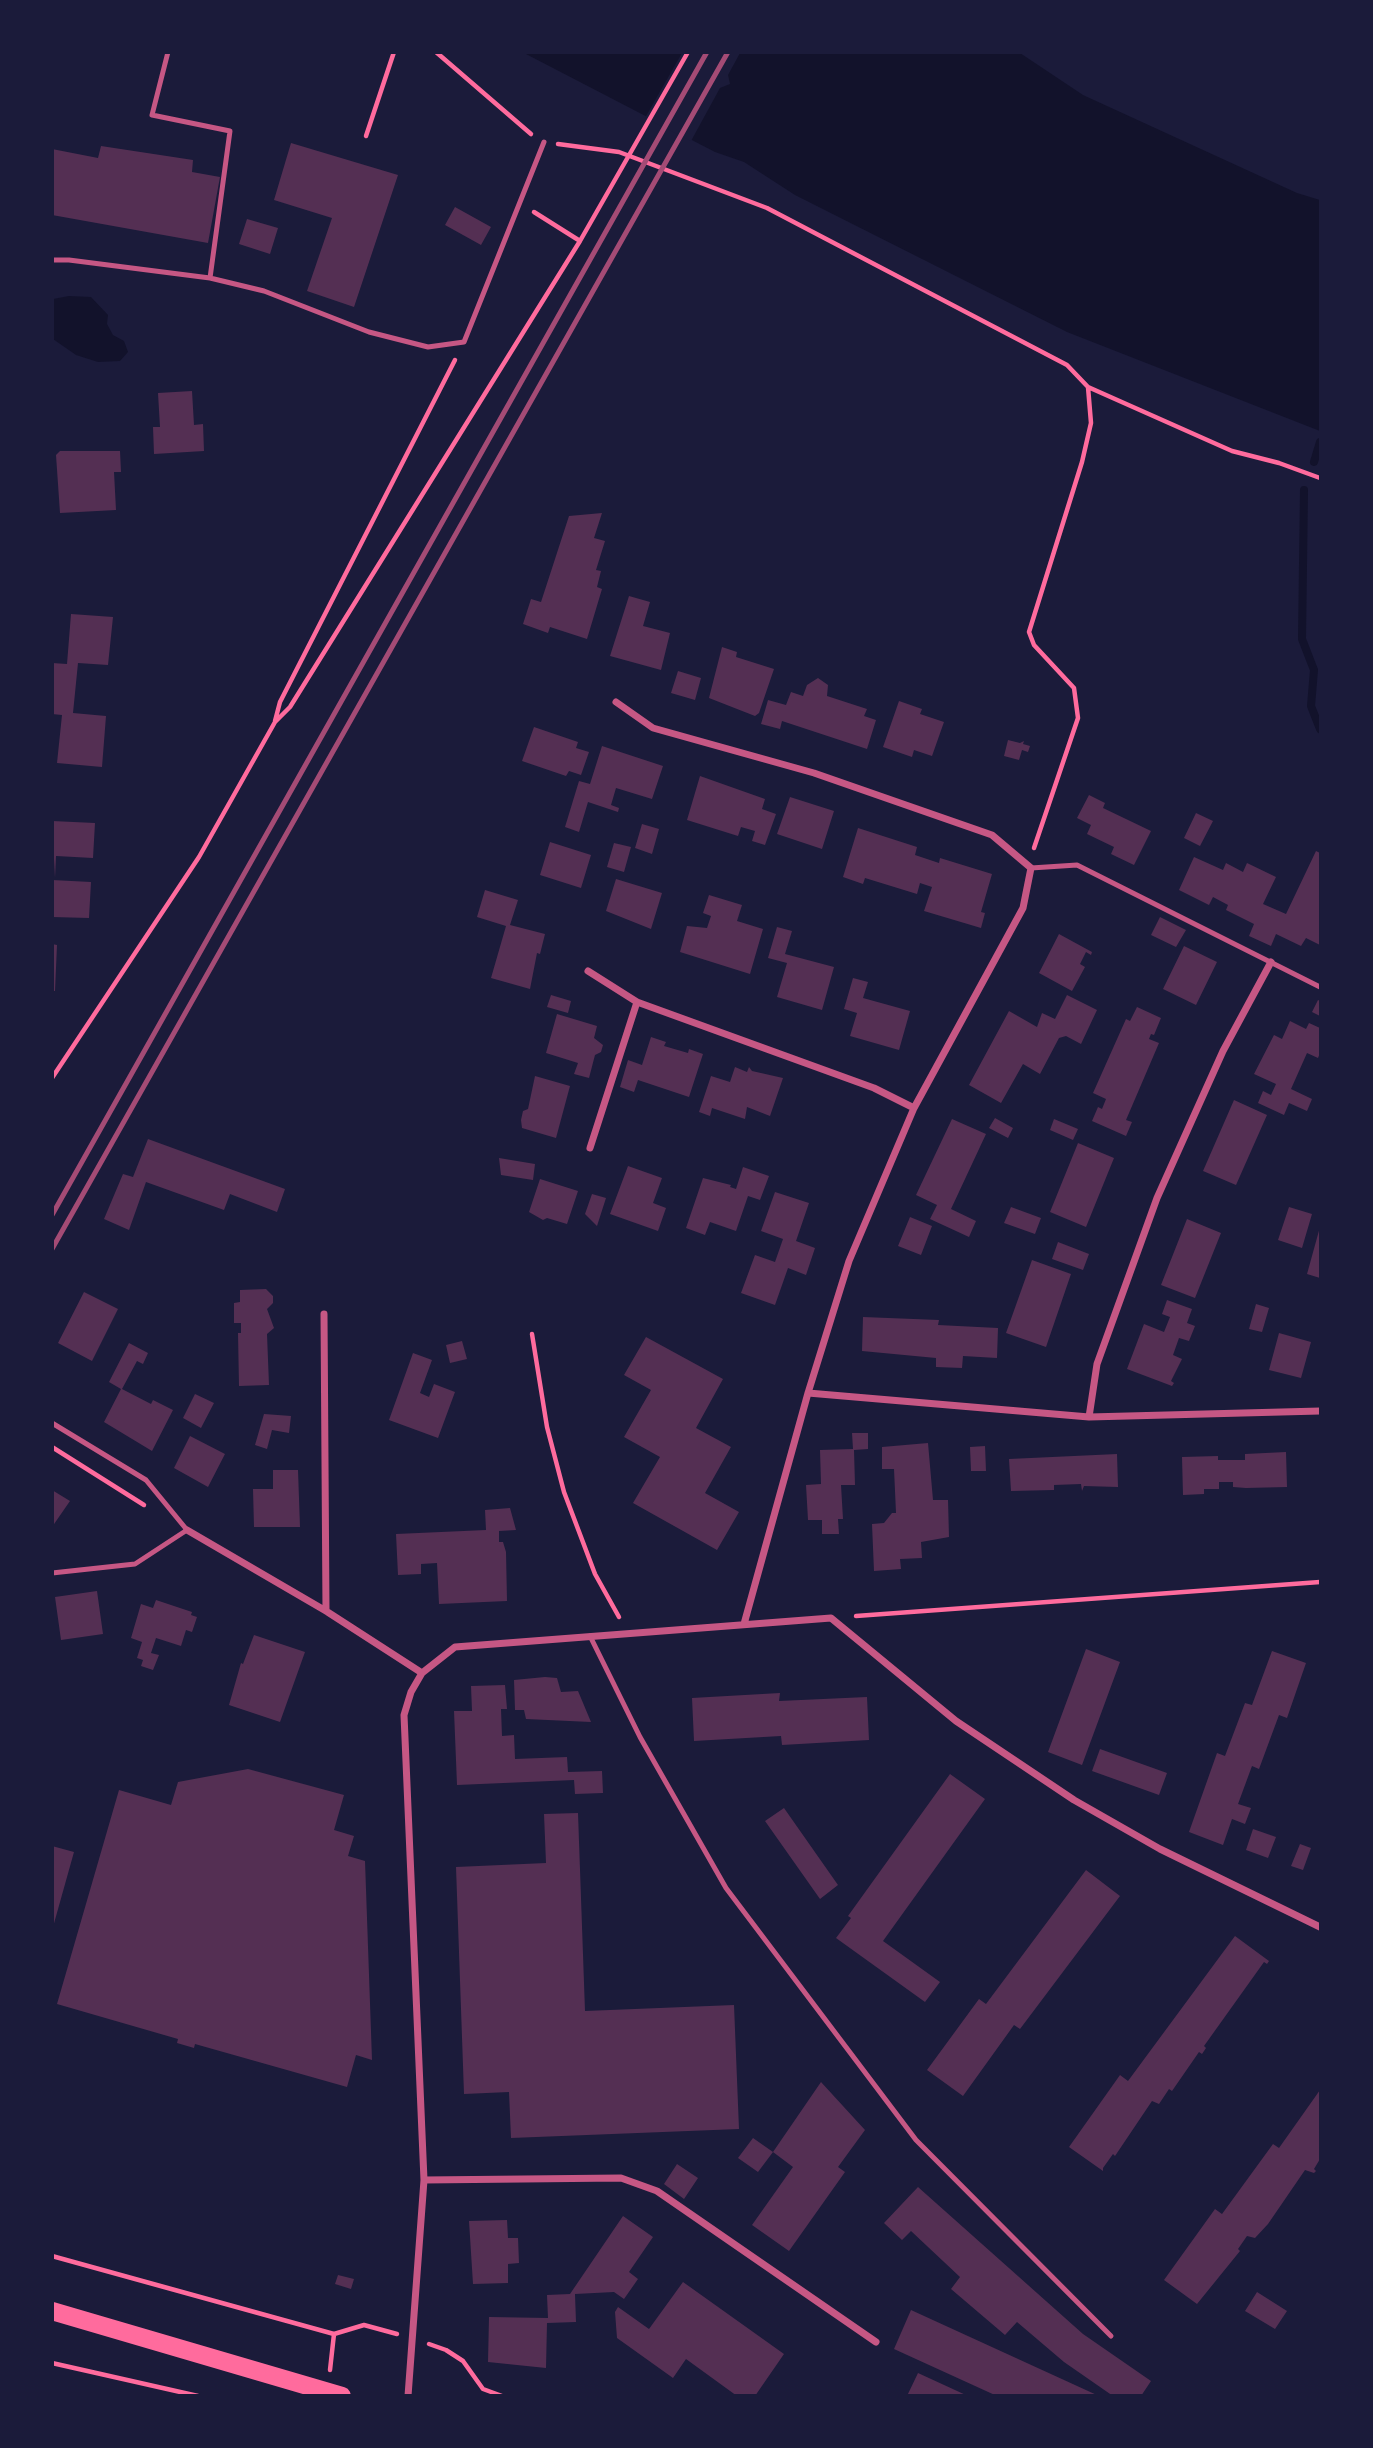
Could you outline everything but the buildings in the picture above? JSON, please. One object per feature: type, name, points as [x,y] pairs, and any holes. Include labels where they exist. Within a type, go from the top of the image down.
[{"type":"main road","points":[[52,2311],[335,2394]]},
{"type":"street","points":[[616,702],[653,728],[814,773],[992,835],[1031,868],[1023,908],[914,1108],[849,1261],[808,1393],[744,1624]]},
{"type":"street","points":[[1089,1417],[1097,1364],[1157,1198],[1223,1051],[1271,962]]},
{"type":"street","points":[[588,971],[637,1002],[874,1088],[914,1108]]},
{"type":"street","points":[[590,1148],[637,1002]]},
{"type":"street","points":[[324,1314],[326,1611]]},
{"type":"street","points":[[808,1393],[1089,1417],[1321,1411]]},
{"type":"street","points":[[187,1530],[326,1611],[422,1673]]},
{"type":"street","points":[[408,2396],[424,2180],[404,1716],[422,1673],[455,1647],[831,1618],[956,1721],[1074,1800],[1160,1849],[1321,1927]]},
{"type":"street","points":[[424,2180],[621,2178],[657,2191],[876,2342]]},
{"type":"lane","points":[[168,52],[152,115],[230,131],[210,278]]},
{"type":"lane","points":[[52,260],[210,278],[264,291],[369,332],[428,347],[464,342],[544,142]]},
{"type":"lane","points":[[1031,868],[1077,865],[1321,988]]},
{"type":"lane","points":[[52,1423],[146,1480],[187,1530],[135,1564],[52,1573]]},
{"type":"lane","points":[[590,1636],[640,1737],[726,1888],[916,2140],[1111,2336]]},
{"type":"path","points":[[366,136],[394,52]]},
{"type":"path","points":[[436,52],[523,130],[544,142],[619,152],[767,208],[1067,365],[1088,387],[1232,451],[1279,463],[1321,478]]},
{"type":"path","points":[[275,722],[290,707],[580,241],[688,52]]},
{"type":"path","points":[[520,203],[580,241]]},
{"type":"path","points":[[52,1078],[200,857],[275,722],[281,702],[464,342]]},
{"type":"path","points":[[1031,868],[1035,835],[1078,718],[1074,688],[1034,645],[1030,632],[1091,424],[1088,387]]},
{"type":"path","points":[[532,1334],[547,1427],[564,1492],[595,1574],[628,1633]]},
{"type":"path","points":[[52,1447],[155,1511]]},
{"type":"path","points":[[831,1618],[1321,1582]]},
{"type":"path","points":[[52,2256],[334,2334],[364,2325],[413,2339],[446,2350],[463,2361],[483,2389],[502,2396]]},
{"type":"path","points":[[334,2334],[335,2394]]},
{"type":"path","points":[[52,2363],[198,2396]]},
{"type":"path","points":[[482,2396],[483,2389]]},
{"type":"shaded area","points":[[524,53],[1020,53],[1083,95],[1297,193],[1320,200],[1320,431],[1067,332],[795,195],[744,162],[715,152]]},
{"type":"shaded area","points":[[69,296],[91,297],[108,315],[107,324],[113,335],[124,341],[128,352],[120,361],[98,362],[76,355],[53,339],[53,299]]},
{"type":"pier","points":[[682,53],[740,53],[728,75],[730,84],[720,88],[691,141],[645,118]]},
{"type":"waterway","points":[[1314,462],[1320,442]]},
{"type":"waterway","points":[[1304,490],[1302,639],[1314,670],[1311,706],[1320,729]]},
{"type":"railway","points":[[52,1215],[707,52]]},
{"type":"railway","points":[[52,1249],[728,52]]}]
